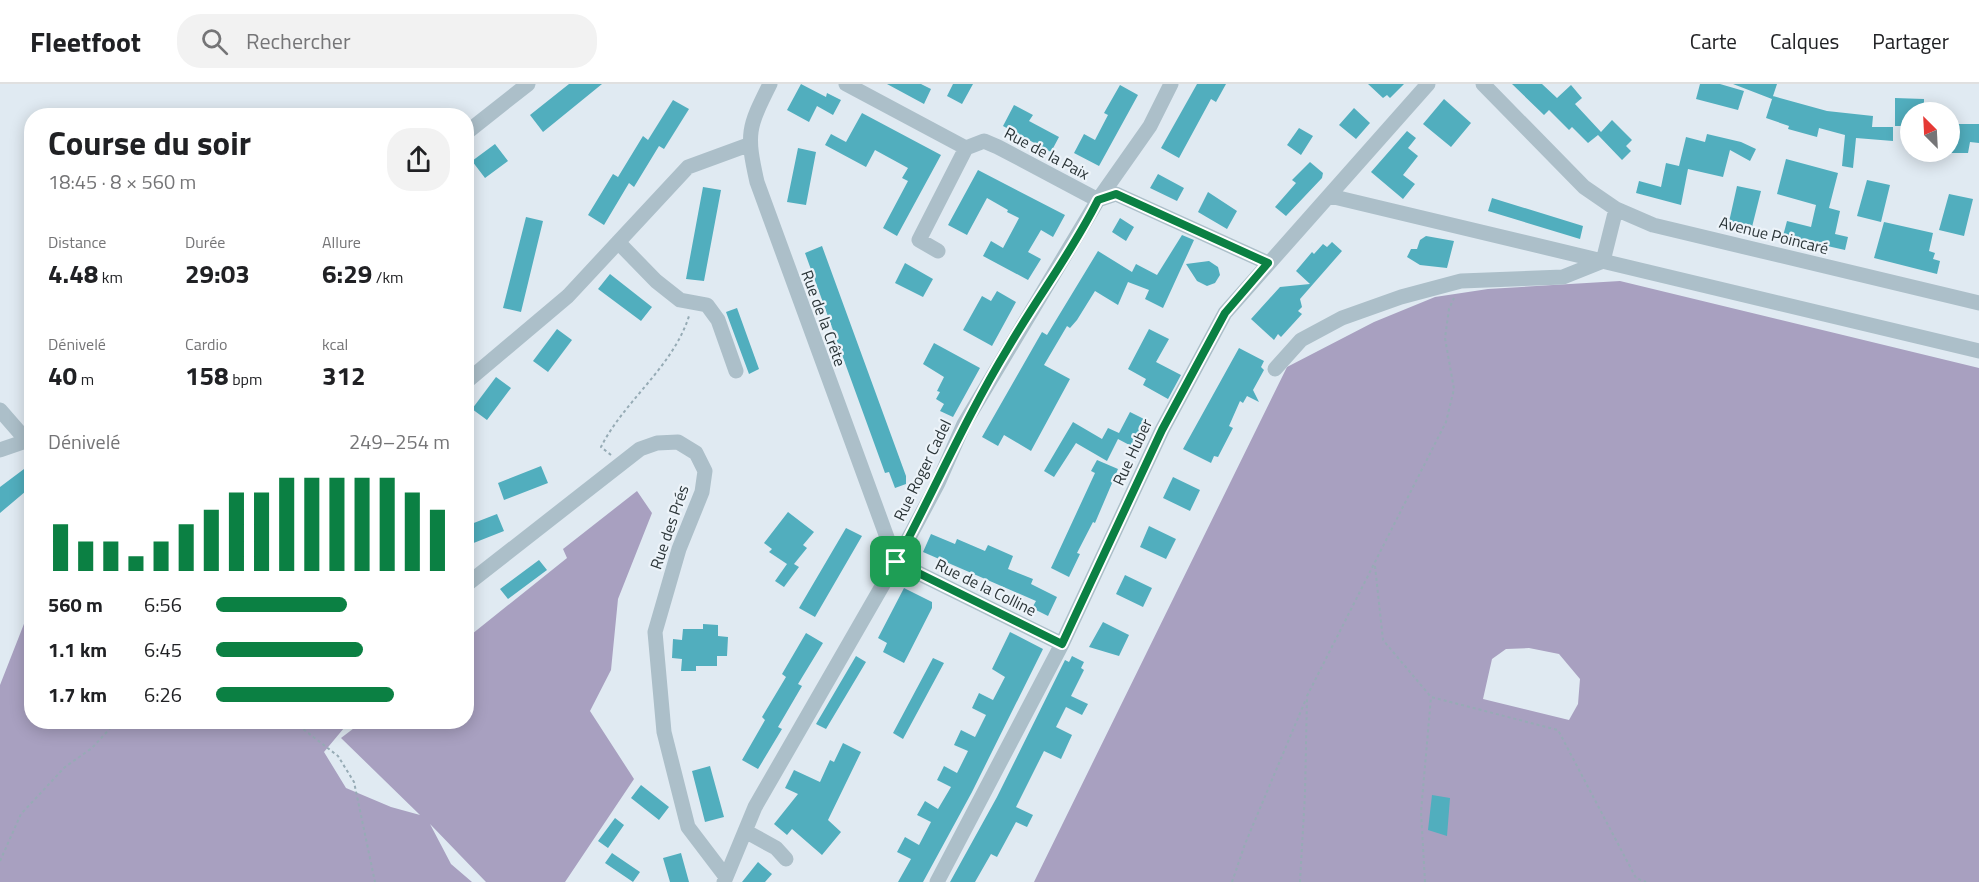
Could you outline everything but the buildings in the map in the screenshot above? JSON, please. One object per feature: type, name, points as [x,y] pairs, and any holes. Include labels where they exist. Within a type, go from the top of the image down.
[{"type":"street","points":[[474,126],[528,84]]},
{"type":"street","name":"Rue de la Crête","points":[[770,84],[753,119],[748,145],[760,193],[896,562]]},
{"type":"street","points":[[846,84],[966,148],[919,240],[938,251]]},
{"type":"street","name":"Rue Roger Cadel","points":[[725,880],[755,807],[896,562],[938,483],[964,424],[1098,200],[1150,126],[1171,84]]},
{"type":"street","name":"Rue Huber","points":[[937,882],[1062,644],[1162,430],[1225,313],[1428,84]]},
{"type":"street","name":"Avenue Poincaré","points":[[1483,84],[1584,187],[1616,209],[1653,225],[1979,303]]},
{"type":"street","name":"Rue de la Paix","points":[[966,148],[984,141],[1098,200],[1116,194],[1268,263]]},
{"type":"street","points":[[474,375],[568,296],[688,167],[748,145]]},
{"type":"street","points":[[1330,196],[1979,351]]},
{"type":"street","points":[[1604,261],[1616,209]]},
{"type":"street","points":[[618,242],[656,281],[680,300],[707,305],[718,320],[736,371]]},
{"type":"street","points":[[1275,369],[1301,340],[1342,318],[1401,297],[1461,281],[1563,277],[1604,261]]},
{"type":"street","points":[[0,410],[24,435]]},
{"type":"street","points":[[0,450],[24,442]]},
{"type":"street","name":"Rue des Prés","points":[[474,579],[640,449],[657,443],[678,442],[696,453],[705,471],[702,492],[679,549],[655,632],[664,732],[688,827],[725,880]]},
{"type":"street","name":"Rue de la Colline","points":[[896,562],[1062,644]]},
{"type":"street","points":[[745,831],[776,848],[786,859]]},
{"type":"path","points":[[1232,882],[1245,844],[1307,696],[1446,422],[1454,389],[1445,338],[1449,309],[1461,281]]},
{"type":"path","points":[[622,463],[601,447],[611,427],[663,363],[685,329],[694,302]]},
{"type":"path","points":[[1375,564],[1383,640],[1431,698],[1558,730],[1636,878],[1646,882]]},
{"type":"path","points":[[1300,882],[1307,696]]},
{"type":"path","points":[[1425,882],[1421,812],[1431,698]]},
{"type":"path","points":[[0,861],[21,814],[65,767],[92,748],[110,729]]},
{"type":"path","points":[[303,729],[338,756],[354,782],[375,882]]},
{"type":"shaded area","points":[[1620,281],[1979,368],[1979,882],[1034,882],[1287,367],[1374,322],[1435,297],[1488,289]],"holes":[[[1529,648],[1559,654],[1580,679],[1578,704],[1569,720],[1483,699],[1492,659],[1506,649]]]},
{"type":"shaded area","points":[[637,491],[652,513],[618,599],[611,670],[590,711],[634,779],[565,882],[486,882],[430,824],[451,864],[472,882],[0,882],[0,685],[24,624],[24,729],[343,729],[324,752],[346,788],[391,807],[420,815],[341,738],[353,729],[474,729],[474,632],[567,558],[563,549]]},
{"type":"route","points":[[1116,194],[1268,263],[1225,313],[1162,430],[1062,644],[910,571],[896,562],[938,483],[964,424],[1008,347],[1084,228],[1098,200],[1116,194]]}]
